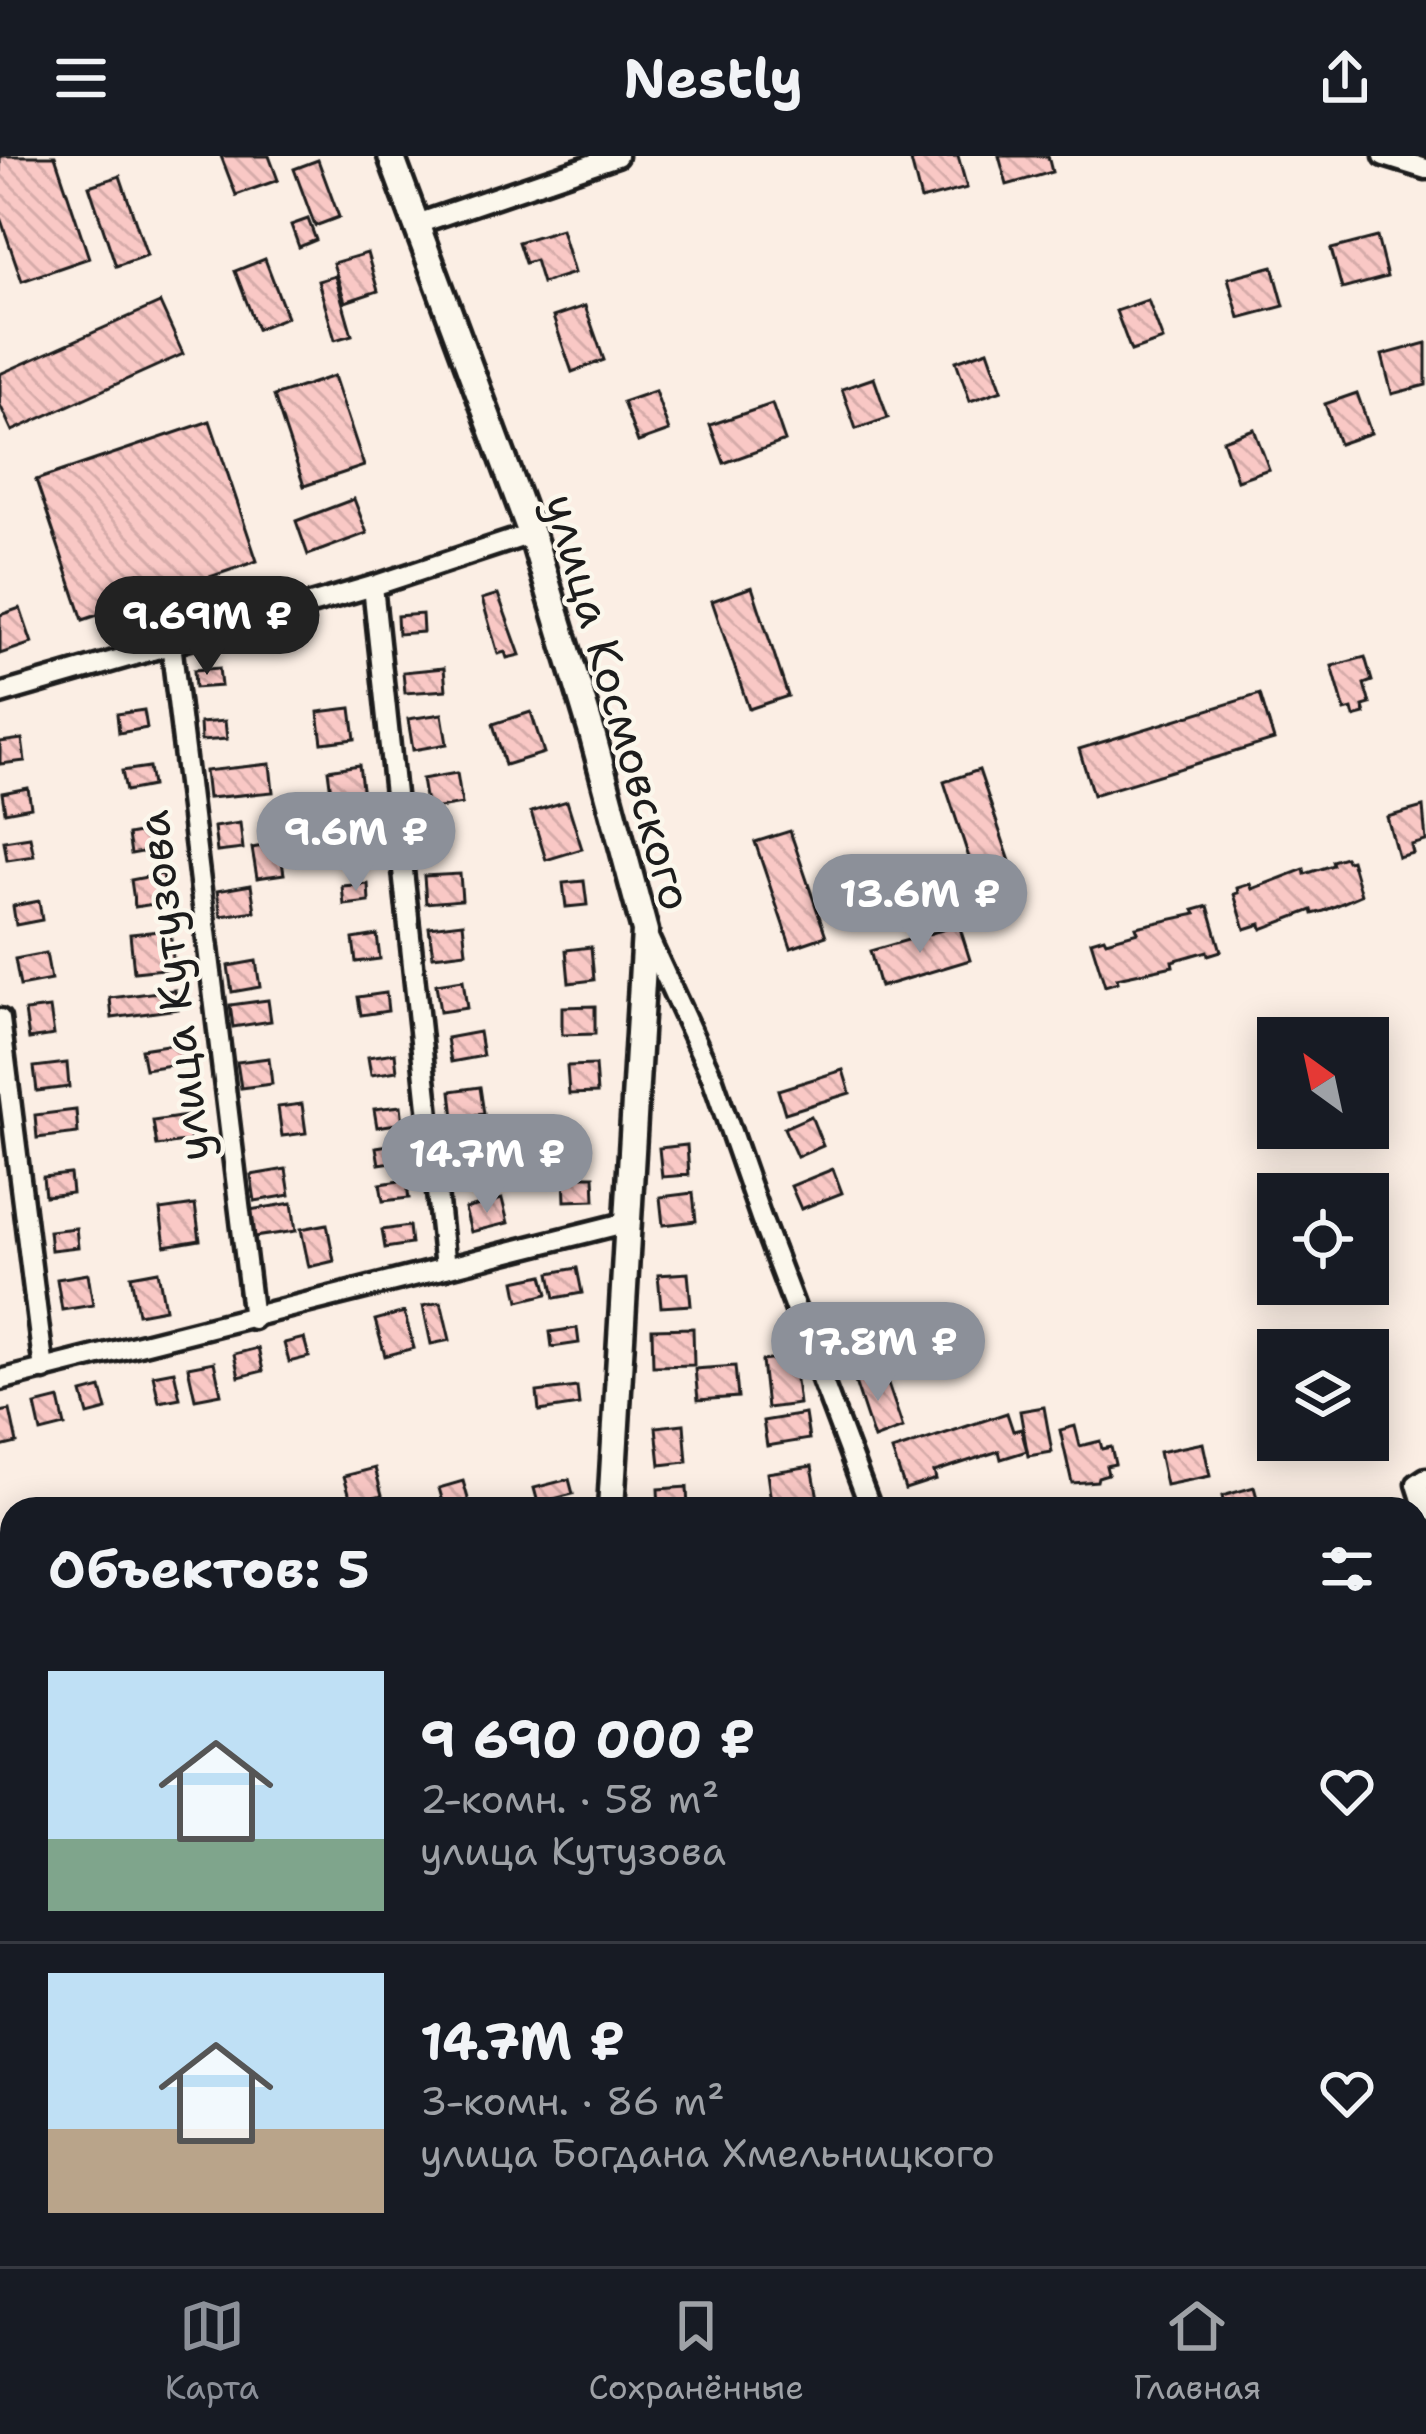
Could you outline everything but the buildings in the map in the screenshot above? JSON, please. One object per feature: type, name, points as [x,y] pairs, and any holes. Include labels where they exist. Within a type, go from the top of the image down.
[{"type":"main road","name":"улица Космовского","points":[[391,156],[531,534],[592,733],[645,931],[612,1497]]},
{"type":"street","points":[[417,224],[617,156]]},
{"type":"street","points":[[1387,156],[1426,169]]},
{"type":"street","points":[[0,694],[373,586],[531,534]]},
{"type":"street","points":[[373,586],[445,1268]]},
{"type":"street","name":"улица Кутузова","points":[[171,644],[254,1319]]},
{"type":"street","points":[[645,931],[712,1077],[866,1497]]},
{"type":"street","points":[[0,1018],[44,1370]]},
{"type":"street","points":[[0,1380],[628,1222]]}]
